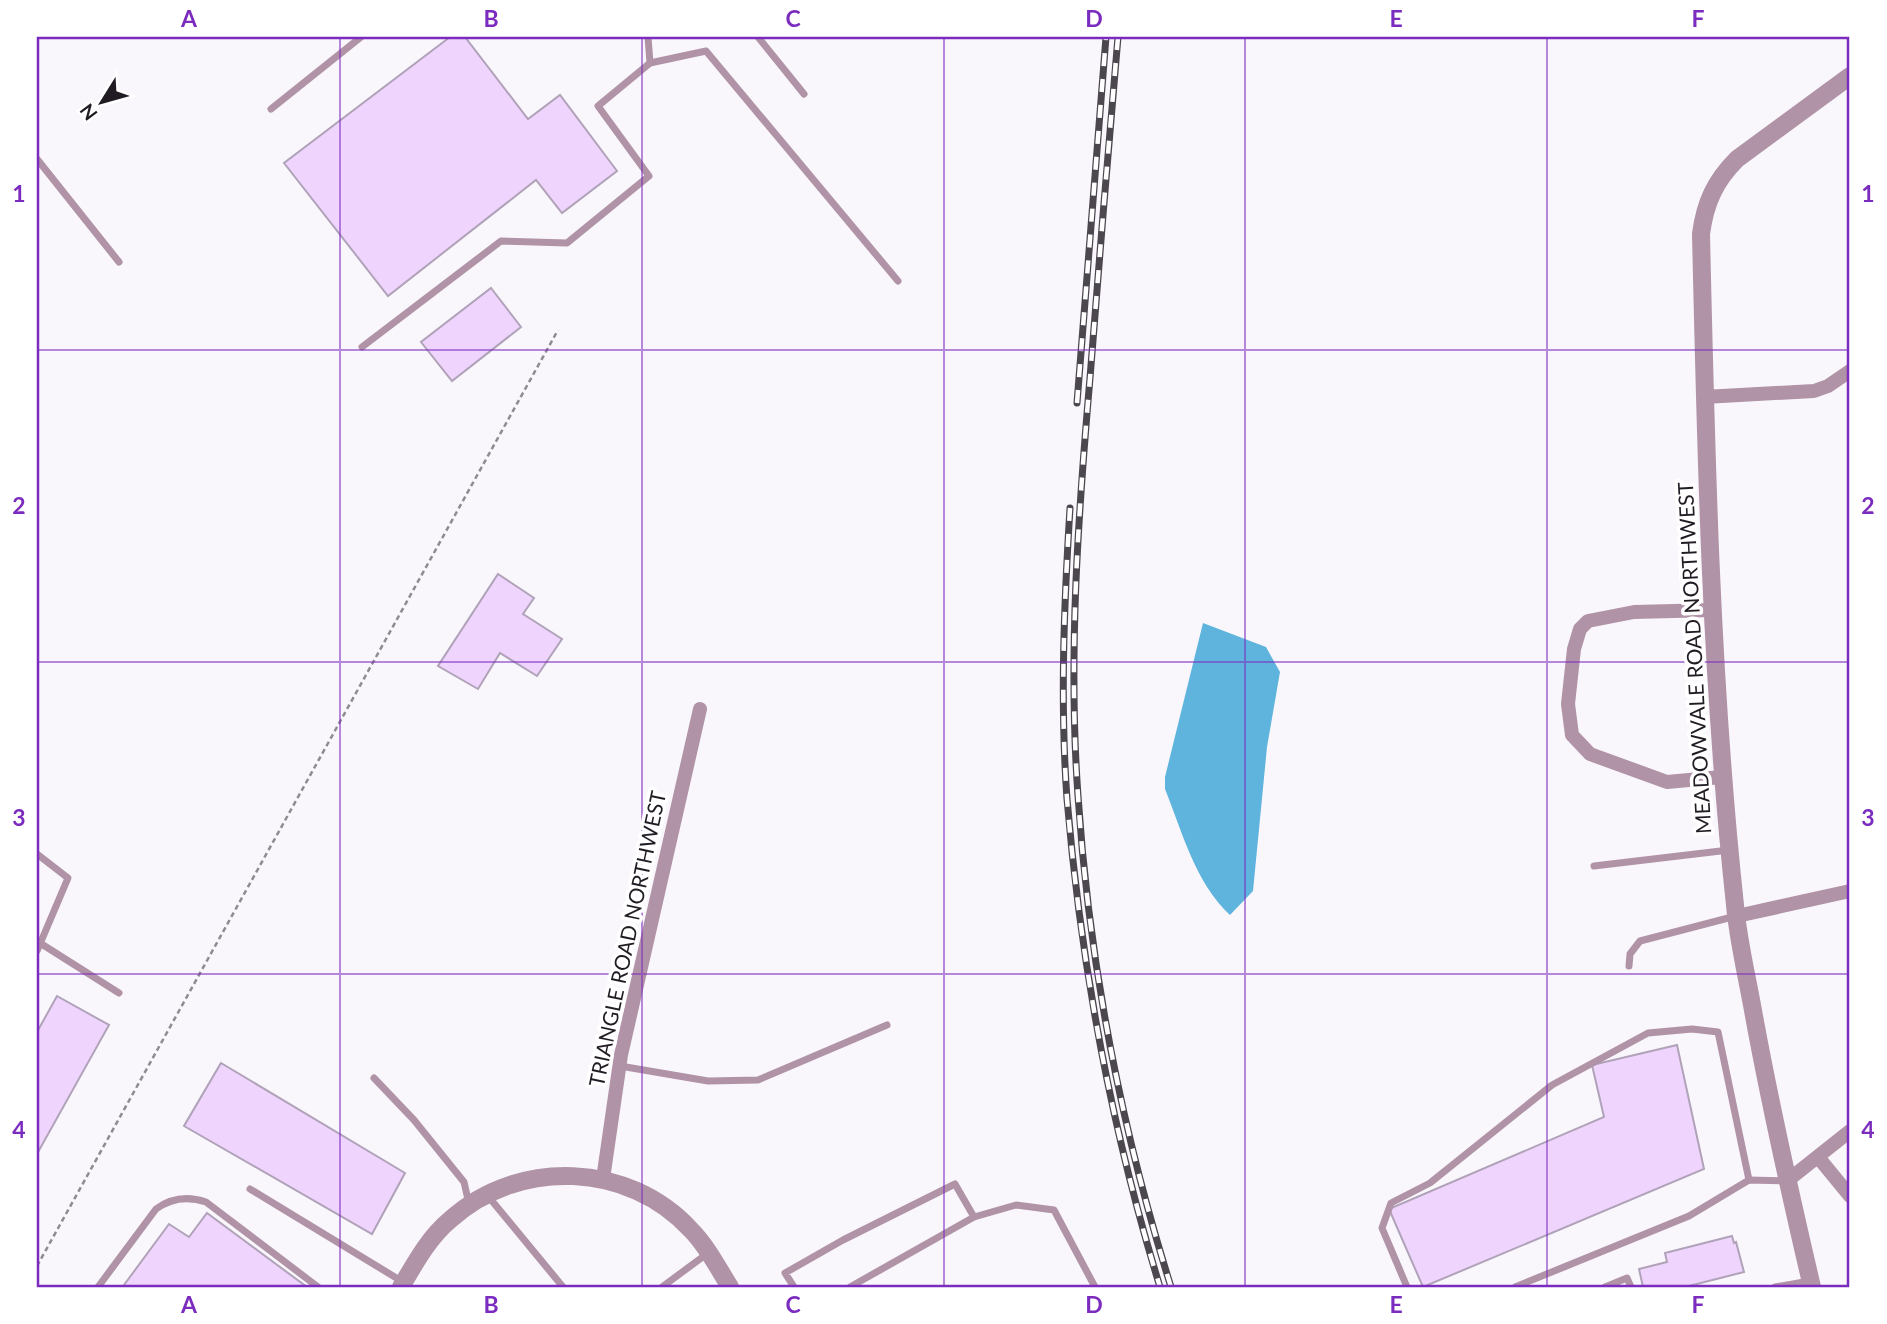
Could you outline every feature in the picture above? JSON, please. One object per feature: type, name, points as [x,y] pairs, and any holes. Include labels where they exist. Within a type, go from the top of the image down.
[{"type":"street","name":"MEADOWVALE ROAD NORTHWEST","points":[[1811,1284],[1762,1063],[1737,916],[1722,777],[1716,699],[1704,397],[1701,234],[1704,212],[1713,187],[1737,159],[1850,76]]},
{"type":"street","points":[[1704,397],[1814,391],[1828,386],[1850,371]]},
{"type":"street","points":[[1714,610],[1634,612],[1588,621],[1580,629],[1574,649],[1568,704],[1572,735],[1590,754],[1667,782],[1722,777]]},
{"type":"street","name":"TRIANGLE ROAD NORTHWEST","points":[[603,1179],[620,1066],[700,709]]},
{"type":"street","points":[[1737,916],[1850,891]]},
{"type":"street","points":[[1787,1181],[1850,1131]]},
{"type":"street","points":[[1818,1157],[1850,1196]]},
{"type":"street","points":[[402,1285],[434,1237],[449,1219],[469,1204],[487,1194],[536,1178],[584,1176],[631,1187],[674,1213],[692,1230],[730,1287]]},
{"type":"lane","points":[[271,109],[361,37]]},
{"type":"lane","points":[[648,37],[650,63]]},
{"type":"lane","points":[[758,37],[804,94]]},
{"type":"lane","points":[[362,347],[501,241],[567,243],[649,176],[598,106],[650,63],[706,51],[898,281]]},
{"type":"lane","points":[[37,159],[118,262]]},
{"type":"lane","points":[[1594,866],[1730,849]]},
{"type":"lane","points":[[37,854],[68,877],[38,947],[119,993]]},
{"type":"lane","points":[[1629,966],[1630,954],[1640,941],[1737,916]]},
{"type":"lane","points":[[620,1066],[708,1081],[758,1080],[887,1025]]},
{"type":"lane","points":[[1407,1287],[1382,1228],[1391,1203],[1430,1183],[1552,1085],[1648,1033],[1692,1030],[1718,1032],[1749,1180]]},
{"type":"lane","points":[[374,1079],[414,1120],[464,1182],[469,1204]]},
{"type":"lane","points":[[1515,1287],[1689,1216],[1749,1180],[1787,1181]]},
{"type":"lane","points":[[794,1287],[785,1273],[843,1240],[955,1184],[974,1217]]},
{"type":"lane","points":[[250,1189],[402,1285]]},
{"type":"lane","points":[[487,1194],[563,1287]]},
{"type":"lane","points":[[98,1287],[156,1209],[168,1200],[194,1198],[206,1202],[318,1287]]},
{"type":"lane","points":[[850,1287],[974,1217],[1016,1205],[1054,1210],[1095,1287]]},
{"type":"lane","points":[[662,1287],[708,1252]]},
{"type":"lane","points":[[1605,1287],[1628,1278],[1631,1287]]},
{"type":"lane","points":[[1775,1287],[1811,1284]]},
{"type":"path","points":[[37,1266],[558,330]]},
{"type":"water","points":[[1203,623],[1266,647],[1280,672],[1267,747],[1253,891],[1230,915],[1218,902],[1199,872],[1165,789],[1165,777]]},
{"type":"building","points":[[450,37],[465,37],[528,119],[560,95],[617,171],[562,213],[536,180],[388,296],[284,163]]},
{"type":"building","points":[[491,288],[521,327],[452,381],[421,342]]},
{"type":"building","points":[[498,574],[534,598],[523,614],[562,639],[537,676],[500,653],[478,689],[438,666]]},
{"type":"building","points":[[57,996],[109,1025],[37,1154],[37,1032]]},
{"type":"building","points":[[1677,1045],[1704,1169],[1423,1287],[1389,1209],[1604,1117],[1592,1065]]},
{"type":"building","points":[[221,1063],[405,1173],[372,1234],[184,1126]]},
{"type":"building","points":[[207,1213],[307,1287],[124,1285],[169,1224],[189,1237]]},
{"type":"building","points":[[1732,1236],[1744,1272],[1685,1287],[1643,1287],[1639,1269],[1667,1262],[1665,1253]]},
{"type":"railway","points":[[1077,403],[1106,37]]},
{"type":"railway","points":[[1118,37],[1078,535],[1074,639],[1075,744],[1083,859],[1099,983],[1137,1167],[1171,1287]]},
{"type":"railway","points":[[1070,508],[1063,690],[1067,799],[1073,861],[1100,1046],[1127,1167],[1160,1287]]}]
